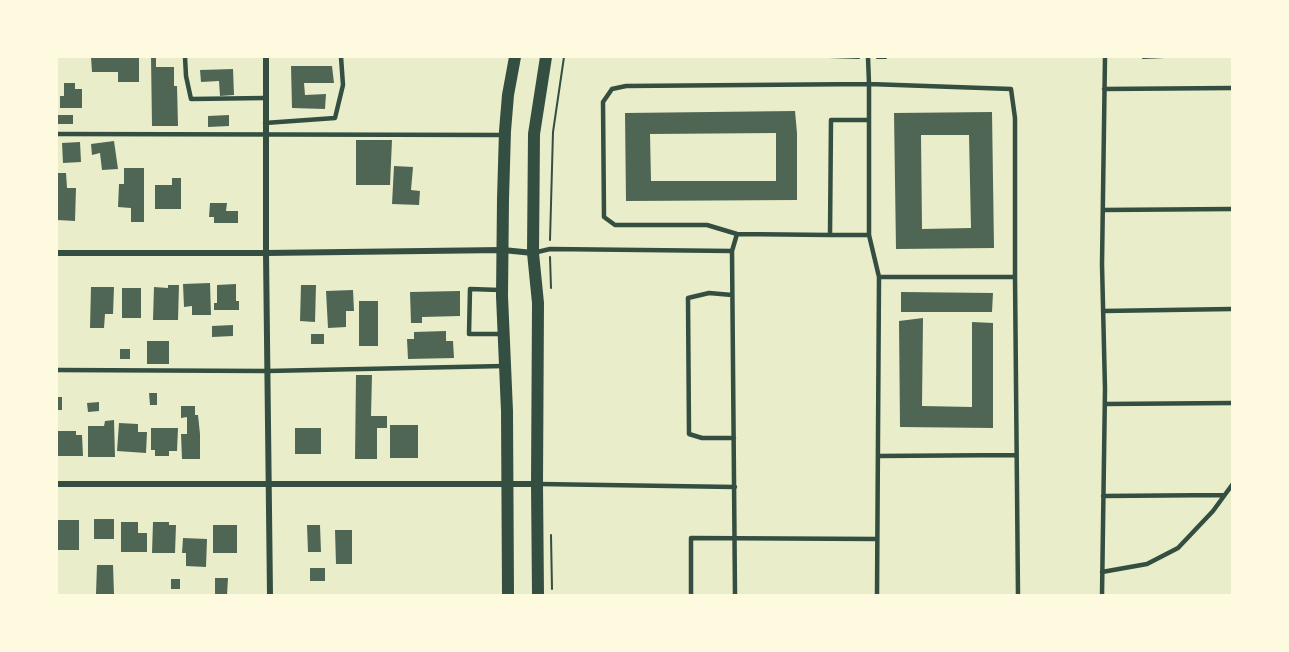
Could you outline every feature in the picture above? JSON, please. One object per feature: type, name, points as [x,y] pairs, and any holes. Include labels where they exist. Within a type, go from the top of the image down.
[{"type":"main road","points":[[508,595],[502,290],[504,135],[515,57]]},
{"type":"main road","points":[[538,595],[538,303],[533,253],[534,134],[546,57]]},
{"type":"street","points":[[266,57],[270,595]]},
{"type":"street","points":[[57,253],[503,250],[533,253]]},
{"type":"street","points":[[57,484],[537,484]]},
{"type":"lane","points":[[185,57],[186,76],[192,99],[265,98]]},
{"type":"lane","points":[[265,123],[335,118],[343,85],[341,57]]},
{"type":"lane","points":[[868,57],[869,235],[879,277],[877,595]]},
{"type":"lane","points":[[1102,595],[1105,404],[1103,210],[1105,57]]},
{"type":"lane","points":[[869,235],[736,234],[707,225],[615,225],[604,217],[603,102],[612,89],[626,86],[869,84],[1011,88],[1015,118],[1014,276],[1018,595]]},
{"type":"lane","points":[[1104,89],[1232,88]]},
{"type":"lane","points":[[831,235],[831,120],[869,120]]},
{"type":"lane","points":[[57,134],[504,135]]},
{"type":"lane","points":[[1103,210],[1232,209]]},
{"type":"lane","points":[[735,595],[732,251],[736,234]]},
{"type":"lane","points":[[533,253],[550,249],[732,251]]},
{"type":"lane","points":[[879,277],[1014,276]]},
{"type":"lane","points":[[502,290],[470,289],[470,334],[504,334]]},
{"type":"lane","points":[[732,295],[709,292],[688,298],[689,434],[702,438],[734,438]]},
{"type":"lane","points":[[1103,311],[1232,309]]},
{"type":"lane","points":[[57,370],[267,371],[505,366]]},
{"type":"lane","points":[[1105,404],[1232,403]]},
{"type":"lane","points":[[878,456],[1016,455]]},
{"type":"lane","points":[[537,484],[735,487]]},
{"type":"lane","points":[[1102,572],[1147,564],[1178,548],[1213,511],[1232,485]]},
{"type":"lane","points":[[1103,496],[1224,495]]},
{"type":"lane","points":[[691,595],[691,538],[877,539]]},
{"type":"path","points":[[551,295],[553,132],[564,57]]},
{"type":"path","points":[[829,57],[851,58]]},
{"type":"path","points":[[1143,58],[1165,57]]},
{"type":"building","points":[[91,57],[139,57],[139,82],[118,82],[118,72],[92,72]]},
{"type":"building","points":[[151,57],[156,57],[156,67],[174,67],[178,126],[152,126]]},
{"type":"building","points":[[291,66],[332,66],[334,83],[304,83],[305,95],[326,94],[325,109],[292,108]]},
{"type":"building","points":[[233,69],[234,95],[220,96],[219,81],[201,82],[200,70]]},
{"type":"building","points":[[64,83],[75,83],[75,89],[82,89],[82,108],[60,108],[60,96],[64,96]]},
{"type":"building","points":[[795,111],[797,200],[626,201],[625,113]],"holes":[[[776,133],[776,181],[651,181],[650,134]]]},
{"type":"building","points":[[992,112],[994,248],[896,249],[894,113]],"holes":[[[921,135],[969,135],[971,228],[922,229]]]},
{"type":"building","points":[[57,115],[73,115],[73,124],[57,124]]},
{"type":"building","points":[[229,115],[229,126],[208,127],[208,116]]},
{"type":"building","points":[[356,140],[392,140],[390,185],[356,185]]},
{"type":"building","points":[[114,141],[118,169],[102,170],[100,153],[92,155],[91,144]]},
{"type":"building","points":[[80,142],[81,162],[63,163],[62,143]]},
{"type":"building","points":[[394,166],[413,167],[411,190],[420,191],[419,205],[392,204]]},
{"type":"building","points":[[124,168],[144,168],[144,222],[131,222],[131,208],[118,207],[119,184],[124,184]]},
{"type":"building","points":[[57,173],[66,173],[67,188],[76,188],[75,221],[57,220]]},
{"type":"building","points":[[172,178],[181,178],[181,209],[155,209],[155,185],[172,185]]},
{"type":"building","points":[[210,203],[227,203],[226,211],[238,211],[238,223],[214,223],[214,217],[209,217]]},
{"type":"building","points":[[210,283],[211,315],[192,315],[192,306],[184,307],[183,284]]},
{"type":"building","points":[[236,284],[236,301],[239,301],[239,310],[214,310],[214,303],[217,303],[217,285]]},
{"type":"building","points":[[168,285],[179,285],[178,320],[153,320],[154,287],[168,288]]},
{"type":"building","points":[[301,285],[316,285],[315,322],[300,321]]},
{"type":"building","points":[[91,287],[114,287],[113,314],[105,314],[104,328],[90,328]]},
{"type":"building","points":[[122,288],[141,288],[141,318],[122,318]]},
{"type":"building","points":[[353,290],[354,311],[346,311],[346,327],[328,328],[326,291]]},
{"type":"building","points":[[460,291],[460,316],[422,317],[422,323],[411,323],[410,292]]},
{"type":"building","points":[[901,292],[993,293],[992,312],[901,312]]},
{"type":"building","points":[[359,301],[378,301],[378,346],[359,346]]},
{"type":"building","points":[[923,318],[922,406],[972,407],[972,322],[993,323],[993,428],[900,427],[899,321]]},
{"type":"building","points":[[233,325],[233,336],[212,337],[212,326]]},
{"type":"building","points":[[446,331],[446,341],[453,341],[454,358],[408,359],[407,339],[414,339],[414,332]]},
{"type":"building","points":[[311,334],[324,334],[324,344],[311,344]]},
{"type":"building","points":[[147,341],[169,341],[169,364],[147,364]]},
{"type":"building","points":[[120,349],[130,349],[130,359],[120,359]]},
{"type":"building","points":[[356,375],[372,375],[371,416],[387,416],[387,428],[377,428],[377,459],[355,459]]},
{"type":"building","points":[[149,393],[157,393],[157,405],[150,405]]},
{"type":"building","points":[[57,397],[62,397],[62,410],[57,410]]},
{"type":"building","points":[[99,402],[99,411],[88,412],[87,403]]},
{"type":"building","points":[[181,406],[195,406],[200,434],[200,459],[182,459],[181,434],[187,434],[187,417],[181,418]]},
{"type":"building","points":[[114,420],[115,457],[88,457],[88,426],[104,426],[105,421]]},
{"type":"building","points":[[119,423],[138,424],[138,432],[147,432],[146,453],[117,451]]},
{"type":"building","points":[[390,425],[418,425],[418,458],[390,458]]},
{"type":"building","points":[[151,428],[178,428],[177,451],[169,451],[169,456],[155,456],[155,450],[151,450]]},
{"type":"building","points":[[295,428],[321,428],[321,454],[295,454]]},
{"type":"building","points":[[57,431],[76,431],[76,435],[82,435],[83,456],[57,456]]},
{"type":"building","points":[[94,519],[114,519],[114,539],[94,539]]},
{"type":"building","points":[[58,520],[79,520],[79,550],[58,550]]},
{"type":"building","points":[[121,522],[138,522],[138,533],[147,533],[147,552],[121,552]]},
{"type":"building","points":[[153,522],[169,522],[169,525],[176,525],[175,553],[152,553]]},
{"type":"building","points":[[213,525],[237,525],[237,553],[213,553]]},
{"type":"building","points":[[307,525],[320,525],[321,552],[308,552]]},
{"type":"building","points":[[335,530],[352,530],[352,564],[336,564]]},
{"type":"building","points":[[183,538],[207,539],[206,567],[186,566],[186,553],[182,553]]},
{"type":"building","points":[[97,565],[113,565],[114,594],[96,594]]},
{"type":"building","points":[[310,568],[325,568],[325,581],[310,581]]},
{"type":"building","points":[[215,578],[228,578],[227,595],[215,595]]},
{"type":"building","points":[[171,579],[180,579],[180,589],[171,589]]}]
